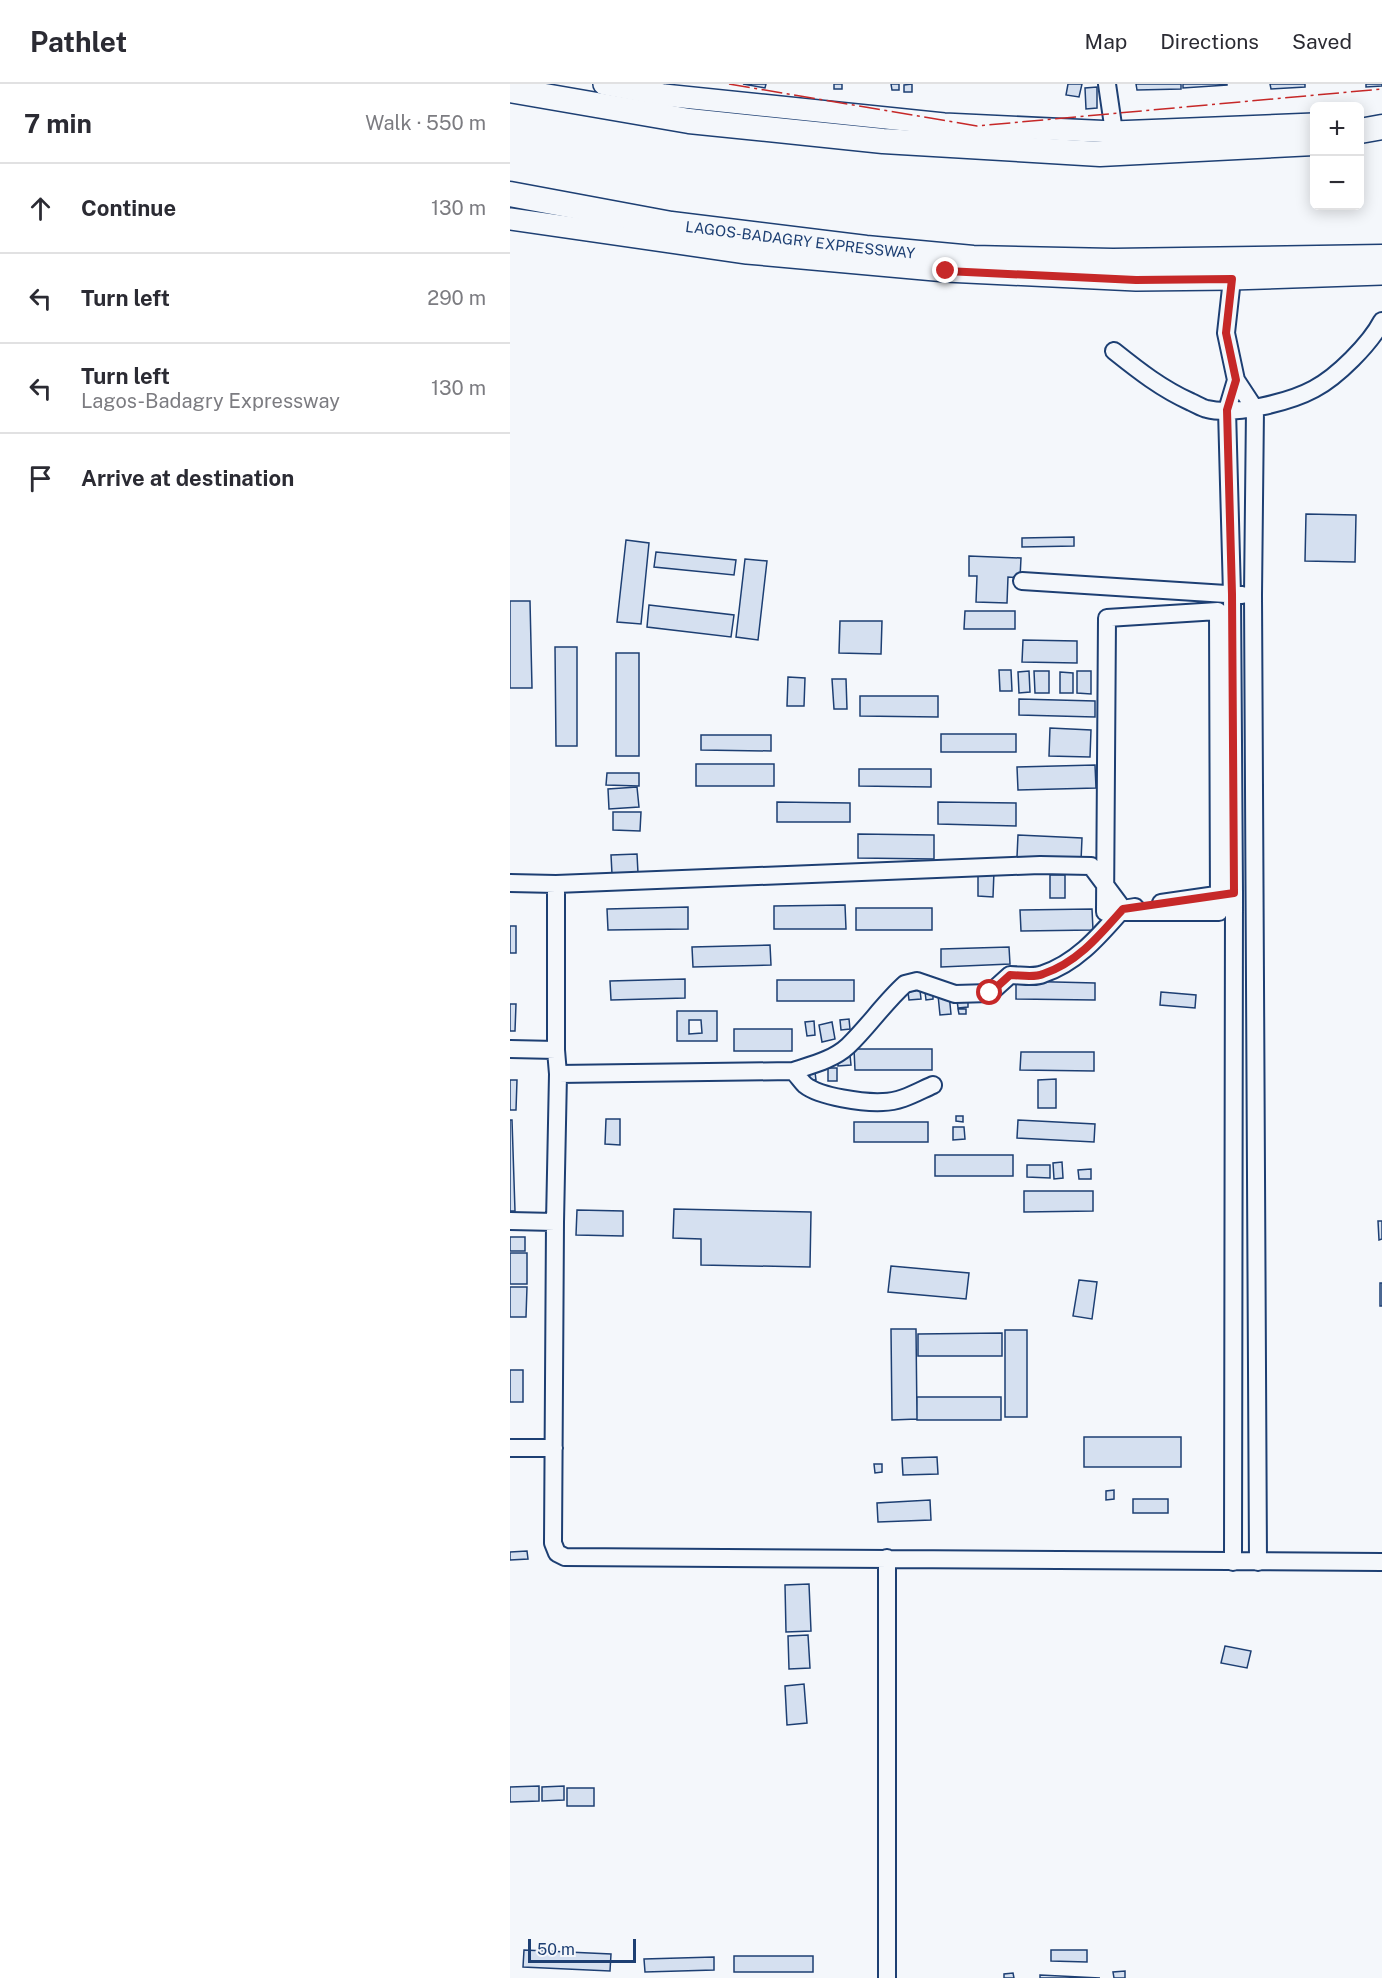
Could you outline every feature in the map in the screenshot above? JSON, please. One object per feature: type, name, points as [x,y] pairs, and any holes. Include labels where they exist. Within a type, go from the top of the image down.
[{"type":"highway","points":[[510,90],[689,120],[883,141],[1100,154],[1310,143]]},
{"type":"highway","points":[[1364,130],[1382,127]]},
{"type":"highway","points":[[1217,147],[1310,136]]},
{"type":"highway","points":[[1364,141],[1382,140]]},
{"type":"highway","name":"LAGOS-BADAGRY EXPRESSWAY","points":[[510,194],[671,224],[866,248],[973,258],[1113,261],[1382,257]]},
{"type":"main road","points":[[604,84],[944,124],[1114,132],[1310,124]]},
{"type":"main road","points":[[1364,121],[1382,120]]},
{"type":"main road","name":"LAGOS-BADAGRY EXPRESSWAY","points":[[510,219],[747,253],[946,271],[1136,280],[1382,274]]},
{"type":"street","points":[[1107,84],[1114,132]]},
{"type":"street","points":[[1232,279],[1226,333],[1236,380],[1255,409],[1253,595],[1258,1562]]},
{"type":"street","points":[[1114,351],[1148,378],[1174,394],[1208,410],[1255,409],[1315,389],[1364,347],[1382,321]]},
{"type":"street","points":[[1233,1562],[1234,893],[1232,594],[1227,410],[1236,380]]},
{"type":"street","points":[[1022,581],[1253,595]]},
{"type":"street","points":[[1218,611],[1219,912],[1105,912],[1107,618],[1218,611]]},
{"type":"street","points":[[510,883],[556,884],[1040,865],[1091,866],[1123,909]]},
{"type":"street","points":[[556,884],[558,1074],[553,1543],[557,1553],[565,1557],[1382,1562]]},
{"type":"street","points":[[558,1074],[792,1071],[825,1060],[847,1047],[905,984],[917,981],[955,994],[990,993],[1010,975],[1041,975],[1072,959],[1093,944],[1123,909],[1234,893]]},
{"type":"street","points":[[510,1049],[556,1050]]},
{"type":"street","points":[[792,1071],[806,1086],[836,1098],[865,1101],[884,1102],[901,1099],[933,1085]]},
{"type":"street","points":[[510,1221],[555,1222]]},
{"type":"street","points":[[510,1448],[554,1448]]},
{"type":"street","points":[[887,1558],[887,1978]]},
{"type":"building","points":[[743,84],[766,84],[765,88]]},
{"type":"building","points":[[834,84],[842,84],[842,89],[834,89]]},
{"type":"building","points":[[891,84],[899,84],[899,90],[892,90]]},
{"type":"building","points":[[912,84],[912,92],[904,92],[904,85]]},
{"type":"building","points":[[1068,84],[1082,84],[1079,97],[1066,95]]},
{"type":"building","points":[[1136,84],[1181,84],[1181,89],[1137,90]]},
{"type":"building","points":[[1183,84],[1227,84],[1227,85],[1183,88]]},
{"type":"building","points":[[1270,84],[1305,84],[1305,87],[1271,89]]},
{"type":"building","points":[[1366,84],[1382,84],[1382,86],[1366,87]]},
{"type":"building","points":[[1097,87],[1097,108],[1086,109],[1085,88]]},
{"type":"building","points":[[1306,514],[1356,515],[1355,562],[1305,561]]},
{"type":"building","points":[[1074,537],[1074,546],[1022,547],[1022,538]]},
{"type":"building","points":[[626,540],[649,543],[641,624],[617,622]]},
{"type":"building","points":[[656,552],[736,560],[734,575],[654,567]]},
{"type":"building","points":[[969,556],[1021,558],[1020,578],[1008,577],[1007,603],[976,602],[977,576],[969,576]]},
{"type":"building","points":[[745,559],[767,561],[758,640],[736,637]]},
{"type":"building","points":[[510,601],[530,601],[532,688],[510,688]]},
{"type":"building","points":[[649,605],[734,615],[731,637],[647,627]]},
{"type":"building","points":[[965,611],[1015,611],[1015,629],[964,629]]},
{"type":"building","points":[[840,621],[882,621],[881,654],[839,653]]},
{"type":"building","points":[[1023,640],[1077,641],[1077,663],[1022,662]]},
{"type":"building","points":[[555,647],[577,647],[577,746],[556,746]]},
{"type":"building","points":[[616,653],[639,653],[639,756],[616,756]]},
{"type":"building","points":[[999,670],[1011,670],[1012,691],[1000,691]]},
{"type":"building","points":[[1029,671],[1030,692],[1019,693],[1018,672]]},
{"type":"building","points":[[1034,671],[1049,671],[1049,693],[1035,693]]},
{"type":"building","points":[[1077,671],[1091,671],[1091,694],[1077,693]]},
{"type":"building","points":[[1060,672],[1073,673],[1073,693],[1060,693]]},
{"type":"building","points":[[788,677],[805,678],[804,706],[787,706]]},
{"type":"building","points":[[832,679],[846,679],[847,709],[834,709]]},
{"type":"building","points":[[860,696],[938,696],[938,717],[860,716]]},
{"type":"building","points":[[1019,699],[1095,701],[1095,717],[1019,715]]},
{"type":"building","points":[[1050,728],[1091,730],[1090,757],[1049,756]]},
{"type":"building","points":[[941,734],[1016,734],[1016,752],[941,752]]},
{"type":"building","points":[[701,735],[771,735],[771,751],[701,750]]},
{"type":"building","points":[[696,764],[774,764],[774,786],[696,786]]},
{"type":"building","points":[[1095,765],[1096,788],[1018,790],[1017,767]]},
{"type":"building","points":[[859,769],[931,769],[931,787],[859,786]]},
{"type":"building","points":[[607,773],[639,773],[639,786],[606,785]]},
{"type":"building","points":[[637,787],[639,807],[609,809],[608,789]]},
{"type":"building","points":[[777,802],[850,803],[850,822],[777,822]]},
{"type":"building","points":[[938,802],[1016,803],[1016,826],[938,824]]},
{"type":"building","points":[[613,812],[641,812],[640,831],[613,830]]},
{"type":"building","points":[[858,834],[934,835],[934,859],[858,858]]},
{"type":"building","points":[[1018,835],[1082,838],[1081,861],[1017,857]]},
{"type":"building","points":[[637,854],[638,873],[612,874],[611,855]]},
{"type":"building","points":[[978,871],[994,871],[993,897],[978,896]]},
{"type":"building","points":[[1050,875],[1065,875],[1065,898],[1050,898]]},
{"type":"building","points":[[845,905],[846,929],[774,929],[774,906]]},
{"type":"building","points":[[688,907],[688,929],[608,930],[607,909]]},
{"type":"building","points":[[856,908],[932,908],[932,930],[856,930]]},
{"type":"building","points":[[1092,909],[1093,930],[1021,931],[1020,910]]},
{"type":"building","points":[[510,926],[516,926],[516,953],[510,953]]},
{"type":"building","points":[[770,945],[771,965],[693,967],[692,947]]},
{"type":"building","points":[[1009,947],[1010,964],[941,967],[941,949]]},
{"type":"building","points":[[685,979],[685,998],[611,1000],[610,981]]},
{"type":"building","points":[[777,980],[854,980],[854,1001],[777,1001]]},
{"type":"building","points":[[1016,981],[1095,983],[1095,1000],[1016,999]]},
{"type":"building","points":[[920,990],[921,999],[909,1000],[908,992]]},
{"type":"building","points":[[933,991],[933,999],[926,1000],[925,992]]},
{"type":"building","points":[[1161,992],[1196,995],[1195,1008],[1160,1005]]},
{"type":"building","points":[[949,994],[951,1014],[940,1015],[938,995]]},
{"type":"building","points":[[968,999],[968,1007],[958,1008],[957,1000]]},
{"type":"building","points":[[510,1004],[516,1004],[515,1031],[510,1031]]},
{"type":"building","points":[[958,1009],[966,1009],[966,1014],[959,1014]]},
{"type":"building","points":[[677,1011],[717,1011],[717,1041],[677,1041]],"holes":[[[689,1020],[701,1020],[702,1033],[689,1034]]]},
{"type":"building","points":[[849,1019],[850,1029],[841,1030],[840,1020]]},
{"type":"building","points":[[814,1021],[815,1035],[807,1036],[805,1022]]},
{"type":"building","points":[[832,1022],[835,1039],[822,1042],[819,1025]]},
{"type":"building","points":[[734,1029],[792,1029],[792,1051],[734,1051]]},
{"type":"building","points":[[854,1049],[932,1049],[932,1070],[855,1070]]},
{"type":"building","points":[[1021,1052],[1094,1052],[1094,1071],[1020,1070]]},
{"type":"building","points":[[850,1055],[851,1065],[838,1066],[837,1056]]},
{"type":"building","points":[[828,1068],[837,1068],[837,1081],[828,1081]]},
{"type":"building","points":[[815,1072],[816,1080],[808,1080],[807,1073]]},
{"type":"building","points":[[1056,1079],[1056,1108],[1038,1108],[1038,1080]]},
{"type":"building","points":[[510,1080],[517,1080],[516,1110],[510,1110]]},
{"type":"building","points":[[956,1116],[963,1116],[963,1122],[956,1121]]},
{"type":"building","points":[[606,1119],[620,1119],[620,1145],[605,1144]]},
{"type":"building","points":[[510,1120],[512,1120],[515,1211],[510,1211]]},
{"type":"building","points":[[1018,1120],[1095,1124],[1094,1142],[1017,1138]]},
{"type":"building","points":[[854,1122],[928,1122],[928,1142],[854,1142]]},
{"type":"building","points":[[953,1127],[964,1127],[965,1139],[953,1140]]},
{"type":"building","points":[[935,1155],[1013,1155],[1013,1176],[935,1176]]},
{"type":"building","points":[[1062,1162],[1063,1178],[1054,1179],[1053,1163]]},
{"type":"building","points":[[1027,1165],[1050,1165],[1050,1178],[1027,1177]]},
{"type":"building","points":[[1091,1169],[1091,1179],[1079,1179],[1078,1170]]},
{"type":"building","points":[[1024,1191],[1093,1191],[1093,1211],[1024,1212]]},
{"type":"building","points":[[674,1209],[811,1212],[810,1267],[701,1265],[701,1239],[673,1238]]},
{"type":"building","points":[[577,1210],[623,1211],[623,1236],[576,1235]]},
{"type":"building","points":[[1378,1221],[1382,1221],[1382,1239],[1379,1240]]},
{"type":"building","points":[[510,1237],[525,1237],[525,1251],[510,1251]]},
{"type":"building","points":[[510,1253],[527,1253],[527,1284],[510,1284]]},
{"type":"building","points":[[891,1266],[969,1273],[966,1299],[888,1292]]},
{"type":"building","points":[[1079,1280],[1097,1282],[1092,1319],[1073,1316]]},
{"type":"building","points":[[1380,1283],[1382,1283],[1382,1306],[1380,1306]]},
{"type":"building","points":[[510,1287],[527,1287],[526,1317],[510,1317]]},
{"type":"building","points":[[891,1329],[916,1329],[917,1419],[892,1420]]},
{"type":"building","points":[[1005,1330],[1027,1330],[1027,1417],[1005,1417]]},
{"type":"building","points":[[1002,1333],[1002,1356],[918,1356],[918,1334]]},
{"type":"building","points":[[510,1370],[523,1370],[523,1402],[510,1402]]},
{"type":"building","points":[[917,1397],[1001,1397],[1001,1420],[917,1420]]},
{"type":"building","points":[[1084,1437],[1181,1437],[1181,1467],[1084,1467]]},
{"type":"building","points":[[937,1457],[938,1474],[903,1475],[902,1458]]},
{"type":"building","points":[[874,1464],[882,1464],[882,1472],[875,1473]]},
{"type":"building","points":[[1114,1490],[1114,1499],[1106,1500],[1106,1491]]},
{"type":"building","points":[[1133,1499],[1168,1499],[1168,1513],[1133,1513]]},
{"type":"building","points":[[930,1500],[931,1520],[878,1522],[877,1503]]},
{"type":"building","points":[[527,1551],[528,1559],[510,1560],[510,1552]]},
{"type":"building","points":[[809,1584],[811,1631],[786,1632],[785,1585]]},
{"type":"building","points":[[808,1635],[810,1668],[789,1669],[788,1636]]},
{"type":"building","points":[[1225,1646],[1251,1651],[1247,1668],[1221,1663]]},
{"type":"building","points":[[804,1684],[807,1723],[787,1725],[785,1686]]},
{"type":"building","points":[[539,1786],[539,1801],[510,1802],[510,1787]]},
{"type":"building","points":[[564,1786],[564,1800],[542,1801],[542,1787]]},
{"type":"building","points":[[567,1788],[594,1788],[594,1806],[567,1806]]},
{"type":"building","points":[[524,1950],[611,1954],[610,1971],[523,1967]]},
{"type":"building","points":[[1051,1950],[1087,1950],[1087,1962],[1051,1961]]},
{"type":"building","points":[[734,1956],[813,1956],[813,1972],[734,1972]]},
{"type":"building","points":[[714,1957],[714,1970],[645,1972],[644,1959]]},
{"type":"building","points":[[1125,1971],[1125,1978],[1114,1978],[1113,1972]]},
{"type":"building","points":[[1013,1973],[1014,1978],[1004,1978],[1004,1974]]},
{"type":"building","points":[[1040,1975],[1100,1978],[1040,1978]]},
{"type":"power","points":[[729,84],[977,126],[1382,89]]},
{"type":"route","points":[[946,271],[1136,280],[1232,279],[1226,333],[1236,380],[1227,410],[1232,594],[1234,893],[1123,909],[1093,944],[1072,959],[1041,975],[1010,975],[990,993]]}]
